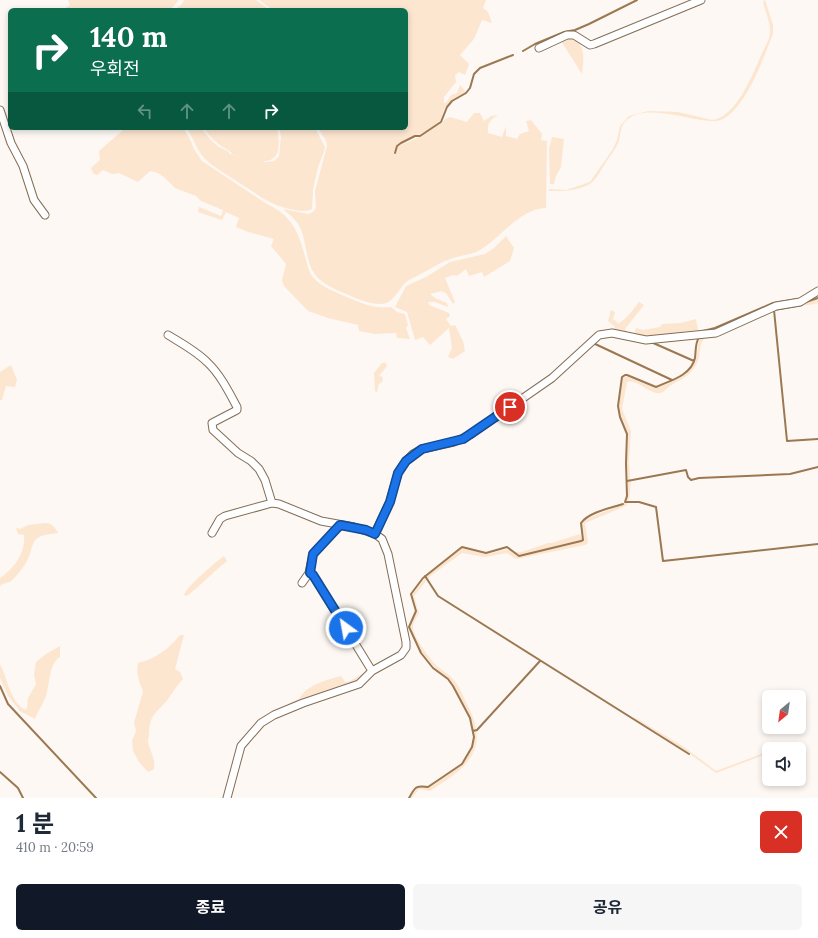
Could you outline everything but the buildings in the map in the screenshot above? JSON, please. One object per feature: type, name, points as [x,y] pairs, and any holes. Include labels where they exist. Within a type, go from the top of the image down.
[{"type":"street","points":[[539,48],[567,35],[574,35],[590,45],[594,44],[701,0]]},
{"type":"street","points":[[0,110],[8,136],[23,166],[34,200],[45,215]]},
{"type":"street","points":[[375,534],[390,502],[398,473],[413,454],[422,449],[454,442],[470,435],[552,378],[599,335],[612,333],[646,340],[716,333],[776,306],[800,302],[818,291]]},
{"type":"street","points":[[168,336],[181,343],[208,363],[226,387],[237,407],[237,410],[212,423],[213,430],[238,453],[251,461],[259,469],[265,480],[272,503]]},
{"type":"street","points":[[212,533],[220,520],[225,516],[272,503],[321,521],[366,530],[379,536],[386,545],[406,642],[406,648],[401,655],[372,671],[359,684],[303,703],[274,715],[261,723],[241,746],[227,798]]},
{"type":"street","points":[[302,583],[310,573],[313,554],[340,525]]},
{"type":"street","points":[[310,573],[313,575],[372,671]]},
{"type":"shaded area","points":[[68,0],[179,0],[172,8],[66,8],[70,5]]},
{"type":"shaded area","points":[[184,0],[256,0],[267,8],[177,8]]},
{"type":"shaded area","points":[[259,0],[486,0],[483,8],[488,12],[492,23],[482,20],[474,39],[460,55],[469,64],[465,75],[459,72],[455,75],[456,82],[444,97],[444,103],[446,103],[451,95],[457,93],[460,85],[466,92],[448,104],[437,124],[426,131],[396,145],[394,154],[398,146],[420,137],[450,117],[467,122],[474,113],[480,113],[484,121],[491,116],[498,115],[490,122],[488,133],[502,137],[506,126],[506,136],[517,139],[520,134],[529,131],[526,121],[531,120],[542,134],[541,140],[547,141],[546,208],[527,213],[519,218],[488,245],[480,250],[443,262],[409,280],[389,302],[382,304],[361,300],[326,284],[318,278],[310,266],[301,230],[298,224],[283,209],[309,214],[314,211],[316,207],[315,191],[327,146],[326,141],[319,130],[408,130],[408,8],[270,8]]},
{"type":"shaded area","points":[[765,0],[773,25],[773,34],[751,86],[734,110],[724,118],[714,121],[660,113],[635,115],[625,121],[621,129],[619,141],[593,182],[575,189],[565,191],[549,191],[549,189],[566,190],[590,182],[613,149],[617,140],[620,126],[629,116],[648,111],[678,112],[712,120],[721,117],[729,111],[743,93],[769,38],[770,25],[763,2]]},
{"type":"shaded area","points":[[567,39],[577,41],[582,48],[582,74],[561,41]]},
{"type":"shaded area","points":[[123,130],[184,130],[202,161],[276,209],[288,219],[293,225],[300,239],[312,276],[320,284],[370,306],[391,307],[397,312],[405,314],[408,325],[406,328],[410,339],[397,338],[396,333],[375,334],[359,331],[358,325],[328,318],[308,311],[284,286],[282,280],[286,264],[271,246],[274,239],[236,227],[239,218],[226,212],[222,220],[198,212],[199,207],[221,216],[223,210],[201,201],[196,196],[175,188],[158,173],[150,171],[138,182],[119,173],[112,174],[103,170],[97,175],[93,173],[91,168],[100,160],[99,151]]},
{"type":"shaded area","points":[[188,130],[203,130],[212,141],[219,147],[228,151],[230,154],[265,162],[274,161],[279,156],[281,137],[279,130],[316,130],[325,147],[318,167],[313,190],[312,209],[299,211],[289,209],[276,205],[263,198],[213,166],[201,155]]},
{"type":"shaded area","points":[[205,130],[277,130],[279,142],[278,151],[275,157],[269,160],[253,160],[232,154],[218,144]]},
{"type":"shaded area","points":[[552,137],[564,139],[561,167],[554,184],[550,184],[549,149]]},
{"type":"shaded area","points":[[506,236],[514,248],[510,261],[484,277],[482,272],[469,276],[466,269],[457,276],[453,275],[445,278],[455,302],[453,304],[446,293],[441,291],[430,294],[447,303],[448,307],[435,302],[428,302],[429,305],[449,313],[450,316],[446,319],[451,326],[455,325],[463,341],[465,351],[453,359],[448,357],[452,348],[449,328],[430,345],[423,337],[415,340],[407,312],[395,307],[406,286],[426,277],[450,262],[485,254],[494,248]]},
{"type":"shaded area","points":[[818,299],[818,303],[786,306],[764,313],[776,307],[802,304]]},
{"type":"shaded area","points":[[639,302],[644,305],[625,329],[629,335],[613,331],[615,327],[608,321],[611,310],[615,312],[613,319],[618,324],[627,317]]},
{"type":"shaded area","points":[[762,313],[726,331],[717,334]]},
{"type":"shaded area","points":[[696,319],[698,330],[646,337],[633,336],[636,328],[643,330],[660,327],[662,324],[681,323]]},
{"type":"shaded area","points":[[714,334],[703,339],[698,362],[690,373],[669,386],[663,392],[654,392],[636,383],[627,382],[622,409],[631,431],[629,460],[630,480],[628,480],[628,433],[621,416],[619,406],[623,377],[625,376],[656,388],[678,379],[692,367],[696,358],[701,336]]},
{"type":"shaded area","points":[[382,363],[386,363],[387,366],[379,376],[383,377],[377,392],[375,391],[374,373]]},
{"type":"shaded area","points":[[11,365],[17,380],[15,387],[6,386],[2,400],[0,400],[0,372]]},
{"type":"shaded area","points":[[628,481],[631,482],[629,501],[626,506],[585,523],[588,543],[585,545],[516,559],[507,553],[485,557],[462,553],[429,577],[429,581],[426,576],[462,548],[487,554],[509,549],[518,557],[583,541],[582,522],[625,503],[627,501]]},
{"type":"shaded area","points":[[45,523],[53,526],[58,533],[47,534],[36,539],[24,566],[11,581],[0,586],[0,578],[10,570],[18,560],[23,548],[24,535],[18,534],[16,528],[20,529],[28,525]]},
{"type":"shaded area","points":[[580,534],[582,539],[577,541],[527,554],[517,555],[514,552],[522,552]]},
{"type":"shaded area","points":[[224,556],[227,561],[187,596],[184,595],[196,580]]},
{"type":"shaded area","points":[[425,578],[426,581],[414,596],[419,613],[414,623],[413,631],[430,658],[458,685],[474,721],[477,734],[476,745],[472,755],[456,773],[430,791],[419,789],[412,798],[410,798],[418,787],[430,787],[459,767],[472,749],[475,738],[468,713],[450,680],[437,670],[421,652],[410,628],[417,609],[412,595]]},
{"type":"shaded area","points":[[180,635],[184,635],[175,669],[180,672],[183,679],[151,721],[148,742],[154,759],[154,769],[148,772],[139,762],[133,751],[132,741],[136,731],[134,723],[143,691],[139,681],[137,667],[138,663],[161,653]]},
{"type":"shaded area","points":[[60,646],[60,657],[56,660],[52,668],[46,696],[35,719],[20,711],[8,696],[0,678],[0,664],[15,701],[25,710],[27,708],[28,698],[36,684],[34,675],[36,662]]},
{"type":"shaded area","points":[[369,670],[357,683],[286,706],[299,699],[302,694],[317,684],[341,676],[345,682],[348,682]]},
{"type":"shaded area","points":[[633,717],[684,747],[716,771],[762,754],[762,756],[716,773],[686,751]]},
{"type":"waterway","points":[[523,51],[535,44],[564,32],[575,30],[589,24],[637,0]]},
{"type":"waterway","points":[[395,153],[397,146],[401,143],[415,136],[420,136],[441,122],[447,107],[452,101],[466,93],[470,88],[474,74],[480,68],[513,55]]},
{"type":"waterway","points":[[806,302],[818,298]]},
{"type":"waterway","points":[[703,331],[715,328],[773,303],[798,299]]},
{"type":"waterway","points":[[802,305],[774,310],[787,441],[818,439]]},
{"type":"waterway","points":[[699,337],[693,364],[684,374],[679,377],[656,387],[627,375],[622,377],[618,406],[620,417],[627,434],[627,496],[625,502],[639,502],[656,507],[663,561],[818,544]]},
{"type":"waterway","points":[[651,342],[694,361]]},
{"type":"waterway","points":[[593,343],[672,380]]},
{"type":"waterway","points":[[627,481],[686,470],[688,477],[691,480],[699,478],[790,474],[818,467]]},
{"type":"waterway","points":[[409,798],[416,788],[420,786],[428,787],[462,764],[472,747],[474,737],[470,718],[453,686],[448,679],[433,668],[421,653],[409,627],[416,611],[411,594],[423,578],[462,547],[486,553],[507,547],[519,556],[581,541],[583,540],[581,523],[585,519],[600,511],[623,504]]},
{"type":"waterway","points":[[425,576],[438,596],[689,754]]},
{"type":"waterway","points":[[473,731],[477,730],[540,661]]},
{"type":"waterway","points":[[0,686],[8,704],[96,798]]},
{"type":"waterway","points":[[0,772],[18,788],[23,798]]},
{"type":"route","points":[[346,628],[313,575],[310,573],[313,554],[340,525],[366,530],[375,534],[390,502],[392,490],[398,473],[413,454],[422,449],[463,439],[510,407]]}]
